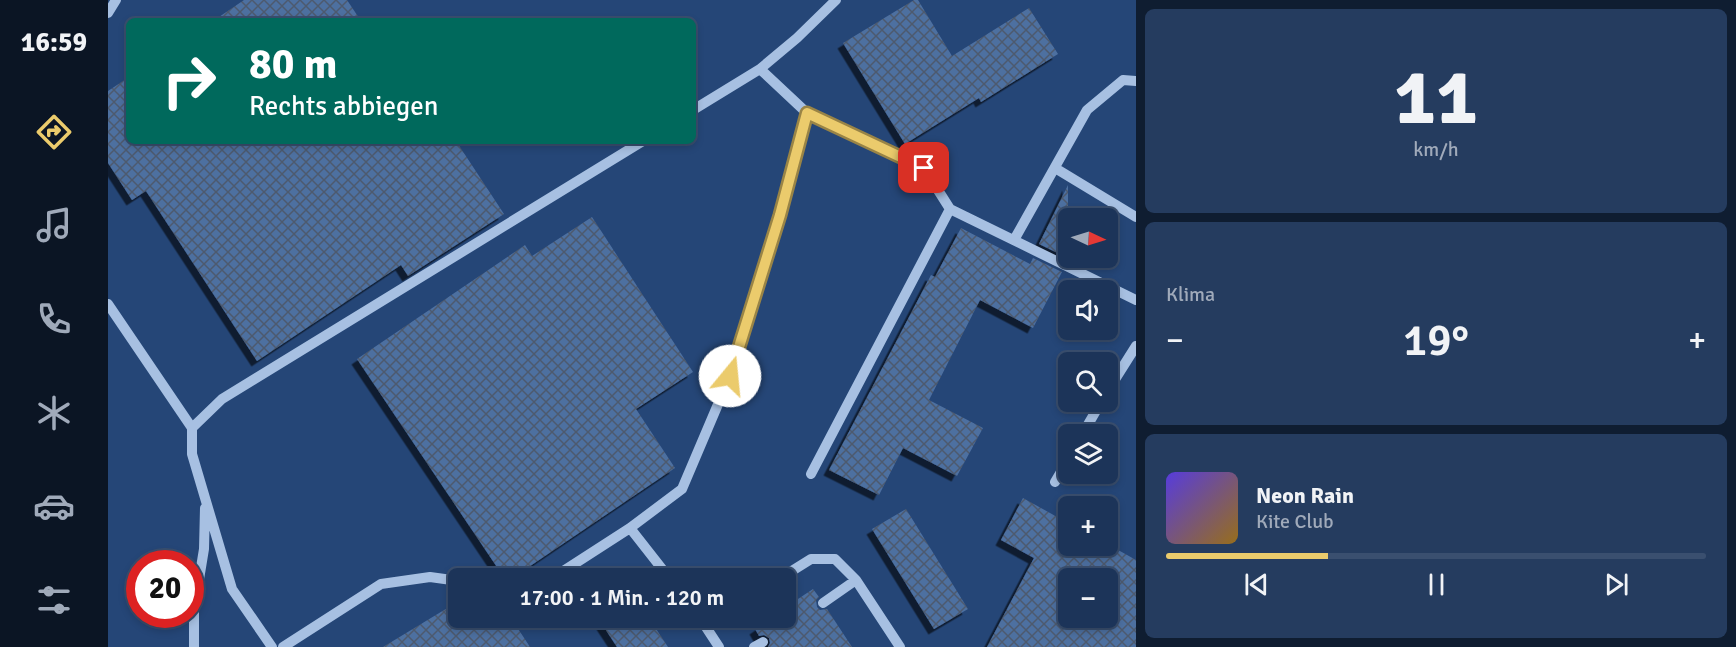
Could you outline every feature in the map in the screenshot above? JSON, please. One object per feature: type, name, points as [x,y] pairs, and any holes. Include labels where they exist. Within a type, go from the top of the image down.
[{"type":"lane","points":[[108,13],[117,0]]},
{"type":"lane","points":[[696,108],[760,69],[797,38],[836,0]]},
{"type":"lane","points":[[760,69],[807,113],[924,168],[950,209],[1136,300]]},
{"type":"lane","points":[[1014,240],[1088,110],[1122,80],[1136,81]]},
{"type":"lane","points":[[567,568],[630,528],[682,489],[730,376],[780,215],[807,113]]},
{"type":"lane","points":[[192,428],[222,399],[638,144]]},
{"type":"lane","points":[[1054,168],[1136,217]]},
{"type":"lane","points":[[811,474],[950,209]]},
{"type":"lane","points":[[108,304],[192,428],[192,454],[232,589],[272,647]]},
{"type":"lane","points":[[1118,375],[1136,346]]},
{"type":"lane","points":[[1055,482],[1058,477]]},
{"type":"lane","points":[[194,647],[194,610],[204,549],[206,499]]},
{"type":"lane","points":[[630,528],[661,568]]},
{"type":"lane","points":[[796,569],[811,560],[835,560],[856,580],[900,647]]},
{"type":"lane","points":[[283,647],[381,584],[430,577],[448,579]]},
{"type":"lane","points":[[823,603],[856,580]]},
{"type":"lane","points":[[706,628],[718,647]]},
{"type":"building","points":[[244,0],[347,0],[359,18],[217,18]]},
{"type":"building","points":[[914,0],[918,0],[952,56],[1029,8],[1058,54],[981,102],[979,98],[905,144],[843,43]]},
{"type":"building","points":[[126,79],[126,144],[458,144],[504,214],[408,276],[401,265],[257,361],[146,191],[132,200],[108,163],[108,91]]},
{"type":"building","points":[[1068,185],[1068,208],[1058,208],[1058,253],[1039,244]]},
{"type":"building","points":[[592,217],[693,372],[636,409],[675,468],[527,568],[498,568],[357,359],[525,245],[532,256]]},
{"type":"building","points":[[961,228],[1030,264],[1033,258],[1062,272],[1033,328],[980,300],[929,400],[983,428],[957,476],[903,448],[879,495],[829,470],[931,275],[935,277]]},
{"type":"building","points":[[1023,498],[1058,517],[1058,556],[1118,556],[1118,550],[1136,560],[1136,647],[987,647],[1034,558],[1001,540]]},
{"type":"building","points":[[906,509],[968,609],[934,629],[872,529]]},
{"type":"building","points":[[813,589],[819,597],[816,600],[817,607],[820,610],[827,609],[852,647],[768,647],[769,638],[764,635],[759,636],[755,629],[796,628],[796,600]]},
{"type":"building","points":[[448,608],[448,628],[518,628],[530,647],[383,647]]},
{"type":"building","points":[[605,628],[656,628],[668,647],[617,647]]},
{"type":"route","points":[[730,376],[780,215],[807,113],[924,168]]}]
